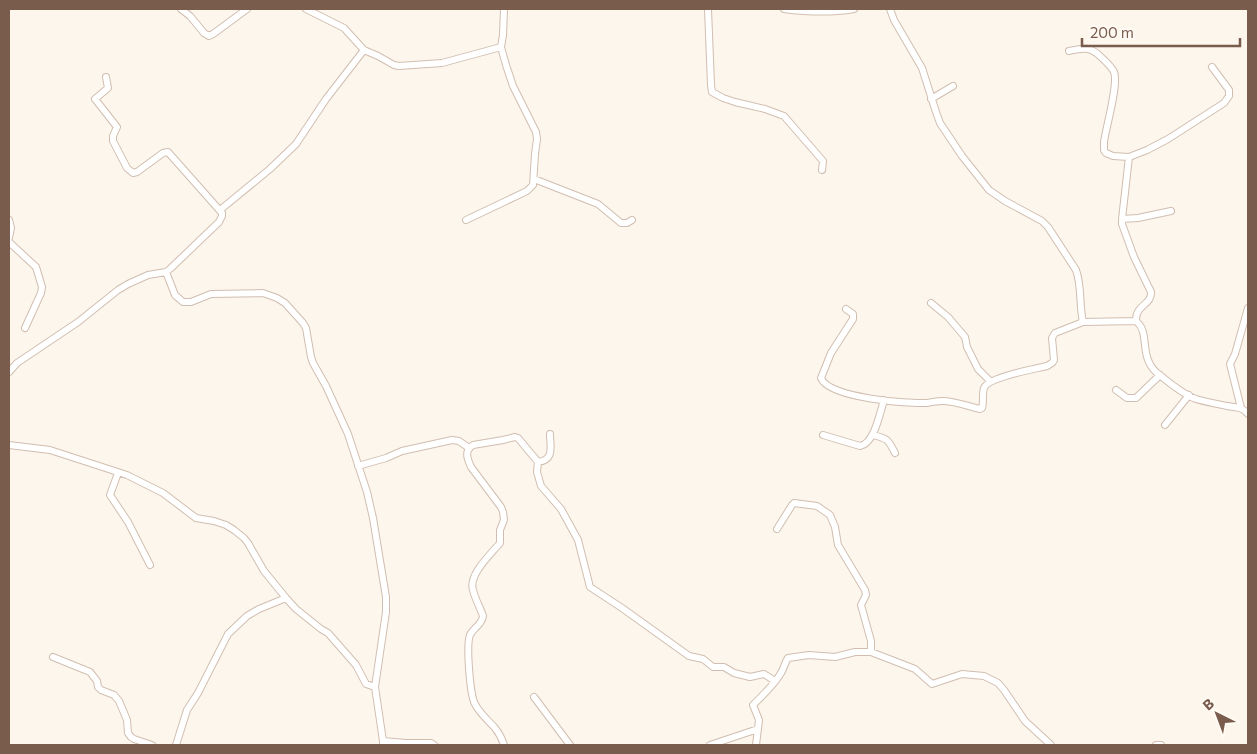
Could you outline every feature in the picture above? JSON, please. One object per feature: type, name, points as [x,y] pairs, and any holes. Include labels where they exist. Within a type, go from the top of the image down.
[{"type":"street","points":[[181,9],[190,16],[207,36],[211,36],[247,9]]},
{"type":"street","points":[[306,9],[344,28],[364,50],[394,65],[442,63],[501,48]]},
{"type":"street","points":[[466,220],[527,191],[533,185],[536,132],[513,86],[501,48],[504,9]]},
{"type":"street","points":[[708,9],[712,92],[723,98],[786,117],[823,161],[822,170]]},
{"type":"street","points":[[784,9],[798,11],[841,11],[854,9]]},
{"type":"street","points":[[890,9],[894,20],[922,68],[944,131],[989,190],[1042,221],[1048,227],[1076,270],[1079,276],[1083,322]]},
{"type":"street","points":[[1069,51],[1082,48],[1093,50],[1109,65],[1114,73],[1116,83],[1104,150],[1113,156],[1129,157],[1147,150],[1168,139],[1224,103],[1228,99],[1230,90],[1212,66]]},
{"type":"street","points":[[220,210],[270,169],[296,144],[326,99],[364,50]]},
{"type":"street","points":[[9,372],[17,363],[78,322],[118,290],[148,275],[166,272],[178,263],[219,222],[222,216],[220,210],[168,152],[163,153],[137,172],[134,173],[128,168],[112,139],[117,128],[95,99],[108,88],[106,77]]},
{"type":"street","points":[[932,99],[953,86]]},
{"type":"street","points":[[1129,157],[1122,224],[1134,256],[1151,292],[1150,299],[1136,313],[1136,320],[1142,326],[1145,351],[1152,368],[1189,395],[1218,404],[1241,408],[1248,414]]},
{"type":"street","points":[[534,179],[598,204],[621,223],[627,224],[632,220]]},
{"type":"street","points":[[1122,219],[1138,218],[1171,211]]},
{"type":"street","points":[[9,220],[11,228],[9,238]]},
{"type":"street","points":[[9,242],[36,267],[42,287],[25,328]]},
{"type":"street","points":[[166,272],[175,295],[180,301],[191,302],[212,294],[263,293],[285,303],[306,328],[313,364],[326,386],[348,434],[367,492],[386,597],[386,612],[375,687],[383,743],[432,743],[434,745]]},
{"type":"street","points":[[931,303],[948,317],[965,337],[967,347],[978,369],[990,381]]},
{"type":"street","points":[[1241,408],[1230,364],[1235,354],[1248,308]]},
{"type":"street","points":[[846,309],[853,314],[853,319],[831,353],[822,374],[822,381],[826,385],[843,392],[872,399],[928,403],[942,401],[980,409],[983,403],[984,388],[990,381],[1052,364],[1054,360],[1052,336],[1055,333],[1083,322],[1136,320]]},
{"type":"street","points":[[1116,390],[1127,398],[1136,398],[1160,375]]},
{"type":"street","points":[[1165,425],[1189,395]]},
{"type":"street","points":[[823,435],[860,446],[865,445],[869,442],[872,435],[884,400]]},
{"type":"street","points":[[538,462],[546,459],[551,452],[550,434]]},
{"type":"street","points":[[872,435],[889,442],[895,453]]},
{"type":"street","points":[[504,745],[495,728],[481,714],[472,697],[469,640],[472,632],[482,620],[472,588],[473,580],[480,565],[500,543],[500,530],[504,520],[501,507],[471,467],[467,455],[469,448],[473,445],[515,437],[518,438],[538,462],[537,472],[541,486],[562,509],[578,540],[590,587],[689,656],[703,659],[713,667],[724,667],[734,673],[750,677],[764,674],[775,680]]},
{"type":"street","points":[[358,466],[386,458],[399,451],[452,440],[459,441],[469,448]]},
{"type":"street","points":[[9,445],[50,450],[127,475],[163,493],[196,518],[214,521],[234,530],[248,543],[264,571],[286,598],[296,609],[328,633],[356,665],[364,682],[375,687]]},
{"type":"street","points":[[118,473],[110,495],[128,522],[150,565]]},
{"type":"street","points":[[777,529],[794,503],[817,506],[830,515],[835,527],[838,545],[865,590],[866,595],[861,605],[872,641],[872,652]]},
{"type":"street","points":[[176,745],[187,710],[198,693],[228,634],[247,616],[286,598]]},
{"type":"street","points":[[756,745],[759,720],[753,705],[781,672],[787,659],[809,655],[835,657],[854,652],[872,652],[915,669],[932,684],[962,674],[984,676],[998,683],[1025,721],[1051,745]]},
{"type":"street","points":[[53,657],[90,672],[101,690],[114,695],[119,701],[127,720],[128,733],[131,737],[152,745]]},
{"type":"street","points":[[534,697],[570,745]]},
{"type":"street","points":[[710,745],[758,729]]},
{"type":"street","points":[[1156,745],[1161,745]]}]
